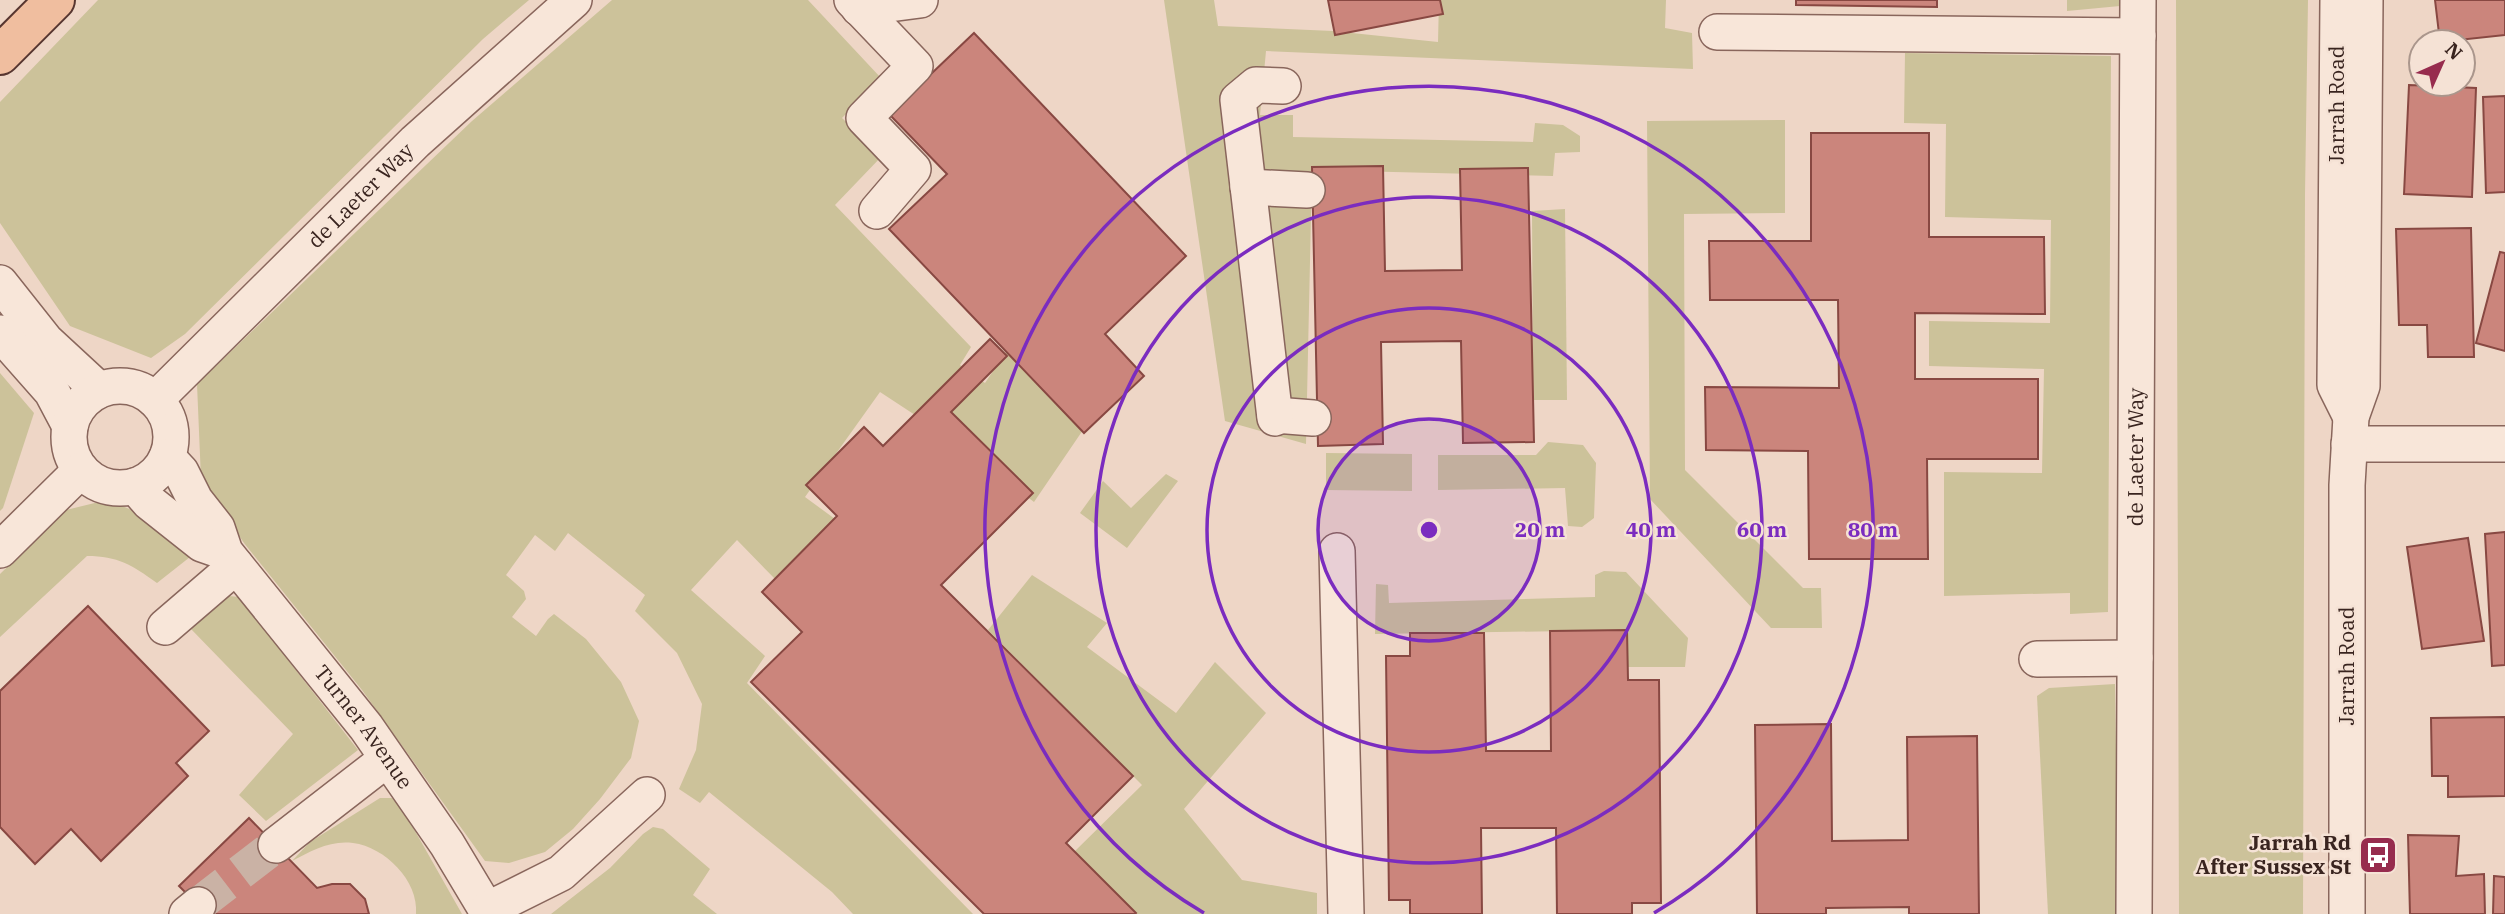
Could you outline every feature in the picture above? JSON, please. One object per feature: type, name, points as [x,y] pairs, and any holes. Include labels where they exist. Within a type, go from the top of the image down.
[{"type":"main road","points":[[0,55],[55,0]]},
{"type":"street","name":"de Laeter Way","points":[[155,400],[415,142],[574,0]]},
{"type":"street","points":[[855,4],[920,0]]},
{"type":"street","name":"de Laeter Way","points":[[2134,914],[2138,0]]},
{"type":"street","name":"Jarrah Road","points":[[2338,0],[2335,385],[2350,431]]},
{"type":"street","name":"Jarrah Road","points":[[2347,914],[2350,431],[2362,386],[2365,0]]},
{"type":"street","points":[[855,4],[915,66],[864,118],[914,169],[877,211]]},
{"type":"street","points":[[1717,32],[2138,36]]},
{"type":"street","points":[[1283,86],[1256,85],[1238,100],[1275,416],[1313,418]]},
{"type":"street","points":[[1248,187],[1307,190]]},
{"type":"street","points":[[0,283],[46,341],[99,390]]},
{"type":"street","points":[[0,333],[52,393],[70,426],[71,449],[81,470],[93,480],[120,488],[135,486],[154,475],[167,457],[171,443],[165,412],[143,391],[128,386],[99,390],[80,405],[70,426]]},
{"type":"street","points":[[2350,431],[2505,444]]},
{"type":"street","name":"Turner Avenue","points":[[167,457],[181,472],[195,500],[217,528],[230,559],[366,727],[447,844],[488,912]]},
{"type":"street","points":[[0,550],[81,470]]},
{"type":"street","name":"Turner Avenue","points":[[135,486],[149,502],[202,544],[230,559]]},
{"type":"street","points":[[1337,551],[1346,914]]},
{"type":"street","points":[[165,627],[230,559]]},
{"type":"street","points":[[2037,659],[2135,658]]},
{"type":"street","points":[[276,845],[387,759]]},
{"type":"street","points":[[488,912],[561,873],[647,795]]},
{"type":"shaded area","points":[[98,0],[529,0],[483,39],[185,334],[151,358],[70,326],[0,223],[0,102]]},
{"type":"shaded area","points":[[612,0],[808,0],[881,78],[842,118],[882,156],[835,205],[971,347],[960,365],[985,383],[1008,349],[1083,430],[1034,502],[947,436],[880,392],[805,497],[835,519],[775,579],[737,540],[691,590],[765,656],[747,683],[973,914],[853,914],[832,892],[709,792],[700,803],[679,789],[696,750],[702,704],[677,653],[635,611],[645,595],[568,533],[555,551],[535,535],[506,575],[524,591],[526,599],[512,617],[536,636],[554,614],[586,639],[621,682],[639,721],[631,758],[573,829],[545,852],[509,863],[485,861],[362,690],[244,543],[201,479],[197,384],[472,121]]},
{"type":"shaded area","points":[[1164,0],[1214,0],[1218,26],[1333,31],[1438,42],[1439,0],[1666,0],[1665,28],[1692,33],[1693,69],[1266,51],[1260,115],[1293,115],[1293,137],[1533,142],[1535,123],[1563,125],[1580,136],[1580,152],[1555,153],[1553,176],[1312,170],[1306,444],[1225,421]]},
{"type":"shaded area","points":[[2067,0],[2120,0],[2120,6],[2067,11]]},
{"type":"shaded area","points":[[2176,0],[2308,0],[2303,914],[2179,914]]},
{"type":"shaded area","points":[[1905,53],[2111,56],[2108,612],[2070,614],[2070,593],[1944,596],[1944,472],[2042,473],[2044,369],[1929,366],[1929,321],[2050,323],[2051,220],[1945,217],[1946,124],[1904,123]]},
{"type":"shaded area","points":[[1785,120],[1785,213],[1684,214],[1685,470],[1803,588],[1821,588],[1822,628],[1771,628],[1650,499],[1647,121]]},
{"type":"shaded area","points":[[1565,209],[1567,400],[1533,400],[1532,211]]},
{"type":"shaded area","points":[[0,373],[34,413],[0,511]]},
{"type":"shaded area","points":[[1548,442],[1583,445],[1596,463],[1594,518],[1582,527],[1568,526],[1565,488],[1438,490],[1438,455],[1536,455]]},
{"type":"shaded area","points":[[1326,453],[1412,454],[1412,491],[1326,490]]},
{"type":"shaded area","points":[[1166,474],[1178,481],[1127,548],[1080,513],[1103,481],[1131,508]]},
{"type":"shaded area","points":[[107,500],[142,514],[190,557],[157,583],[124,563],[87,556],[0,637],[0,574],[66,510]]},
{"type":"shaded area","points":[[1604,571],[1626,572],[1688,638],[1685,667],[1627,667],[1627,630],[1375,634],[1376,584],[1388,585],[1389,603],[1595,597],[1595,575]]},
{"type":"shaded area","points":[[1032,575],[1107,623],[1087,647],[1176,713],[1215,662],[1266,713],[1184,809],[1242,880],[1317,893],[1317,914],[1134,914],[1074,852],[1142,785],[988,630]]},
{"type":"shaded area","points":[[229,596],[239,597],[358,750],[266,821],[239,795],[293,734],[191,629]]},
{"type":"shaded area","points":[[2115,684],[2117,914],[2048,914],[2037,696],[2049,688]]},
{"type":"shaded area","points":[[380,798],[392,798],[402,808],[462,914],[416,914],[412,890],[406,878],[388,859],[365,846],[353,843],[329,845],[292,861],[310,842]]},
{"type":"shaded area","points":[[653,827],[663,829],[710,869],[693,895],[717,914],[551,914],[610,868]]},
{"type":"building","points":[[1328,0],[1440,0],[1443,14],[1335,35]]},
{"type":"building","points":[[1796,0],[1937,0],[1937,7],[1796,5]]},
{"type":"building","points":[[2435,0],[2505,0],[2505,35],[2477,38],[2477,28],[2438,28]]},
{"type":"building","points":[[974,33],[1186,256],[1105,334],[1144,376],[1084,433],[889,229],[947,174],[889,114]]},
{"type":"building","points":[[2505,96],[2505,192],[2486,193],[2483,97]]},
{"type":"building","points":[[2408,98],[2476,98],[2472,197],[2404,194]]},
{"type":"building","points":[[1811,133],[1929,133],[1929,237],[2044,237],[2045,314],[1915,313],[1915,379],[2038,379],[2038,459],[1927,459],[1928,559],[1809,559],[1808,451],[1706,450],[1705,387],[1839,388],[1838,300],[1710,300],[1709,241],[1811,241]]},
{"type":"building","points":[[1383,166],[1385,271],[1462,270],[1460,169],[1528,168],[1534,442],[1463,443],[1461,341],[1381,342],[1383,444],[1318,446],[1312,167]]},
{"type":"building","points":[[2471,228],[2474,357],[2428,357],[2427,325],[2399,325],[2396,229]]},
{"type":"building","points":[[2500,252],[2505,253],[2505,351],[2476,343]]},
{"type":"building","points":[[990,339],[1007,356],[951,412],[1033,493],[941,585],[1133,776],[1066,843],[1135,914],[984,914],[751,682],[802,632],[762,592],[837,516],[806,485],[864,427],[883,446]]},
{"type":"building","points":[[2505,532],[2505,665],[2492,666],[2485,534]]},
{"type":"building","points":[[2468,538],[2484,641],[2422,649],[2407,547]]},
{"type":"building","points":[[88,606],[209,731],[176,763],[188,776],[101,861],[71,829],[35,864],[0,827],[0,691]]},
{"type":"building","points":[[1627,630],[1628,680],[1659,680],[1661,903],[1632,903],[1632,914],[1557,914],[1556,828],[1481,828],[1482,914],[1410,914],[1410,900],[1389,900],[1386,656],[1410,656],[1410,633],[1484,633],[1486,751],[1551,751],[1550,631]]},
{"type":"building","points":[[2505,717],[2505,796],[2448,797],[2448,776],[2432,776],[2431,718]]},
{"type":"building","points":[[1831,724],[1832,841],[1908,840],[1907,737],[1977,736],[1979,914],[1909,914],[1909,907],[1826,908],[1826,914],[1757,914],[1755,725]]},
{"type":"building","points":[[249,818],[317,888],[332,884],[350,884],[365,899],[369,914],[207,914],[179,886]]},
{"type":"building","points":[[2408,835],[2459,836],[2456,876],[2484,874],[2485,914],[2410,914]]},
{"type":"building","points":[[2494,876],[2505,877],[2505,914],[2493,914]]},
{"type":"tunnel","points":[[198,905],[276,845]]},
{"type":"place","name":"Jarrah Rd After Sussex St","points":[[2378,855]]}]
